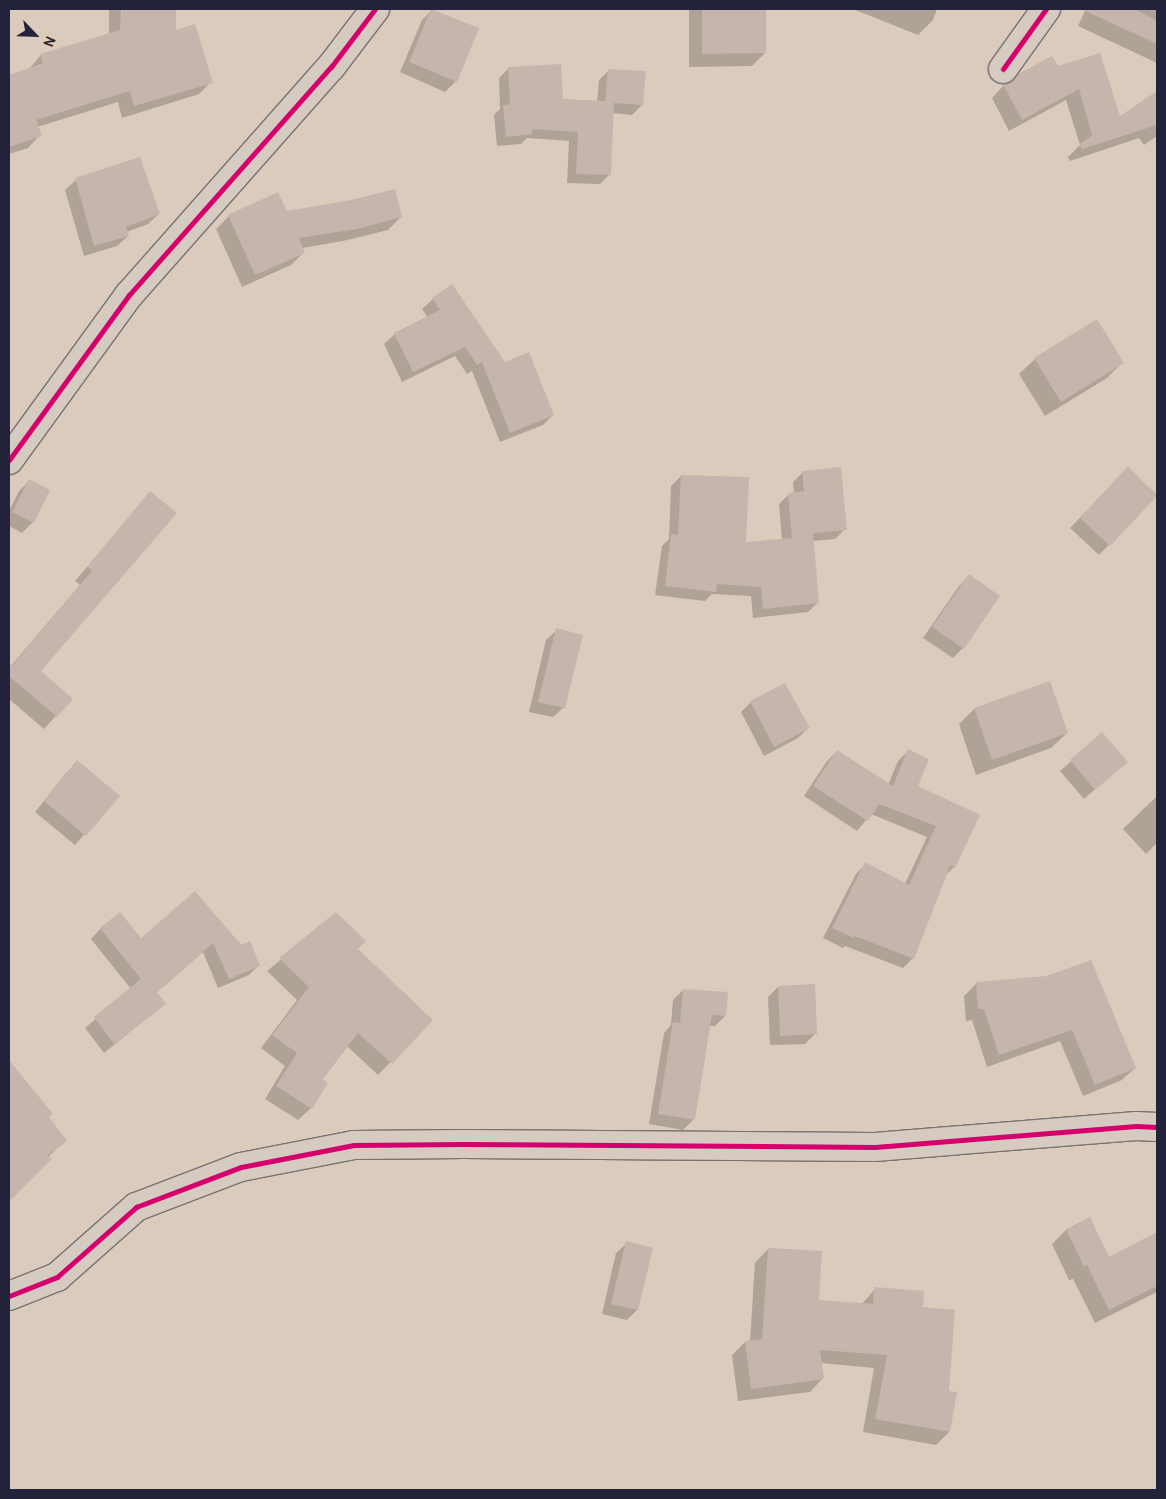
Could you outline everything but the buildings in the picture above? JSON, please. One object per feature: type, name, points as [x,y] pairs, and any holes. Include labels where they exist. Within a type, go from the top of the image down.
[{"type":"street","points":[[9,460],[129,295],[331,67],[375,9]]},
{"type":"street","points":[[1003,69],[1046,9]]},
{"type":"street","points":[[9,1296],[57,1277],[136,1207],[241,1167],[354,1145],[875,1147],[1136,1126],[1157,1127]]},
{"type":"cycle path","points":[[9,460],[129,295],[331,67],[375,9]]},
{"type":"cycle path","points":[[1003,69],[1046,9]]},
{"type":"cycle path","points":[[9,1296],[57,1277],[136,1207],[241,1167],[354,1145],[875,1147],[1136,1126],[1157,1127]]}]
